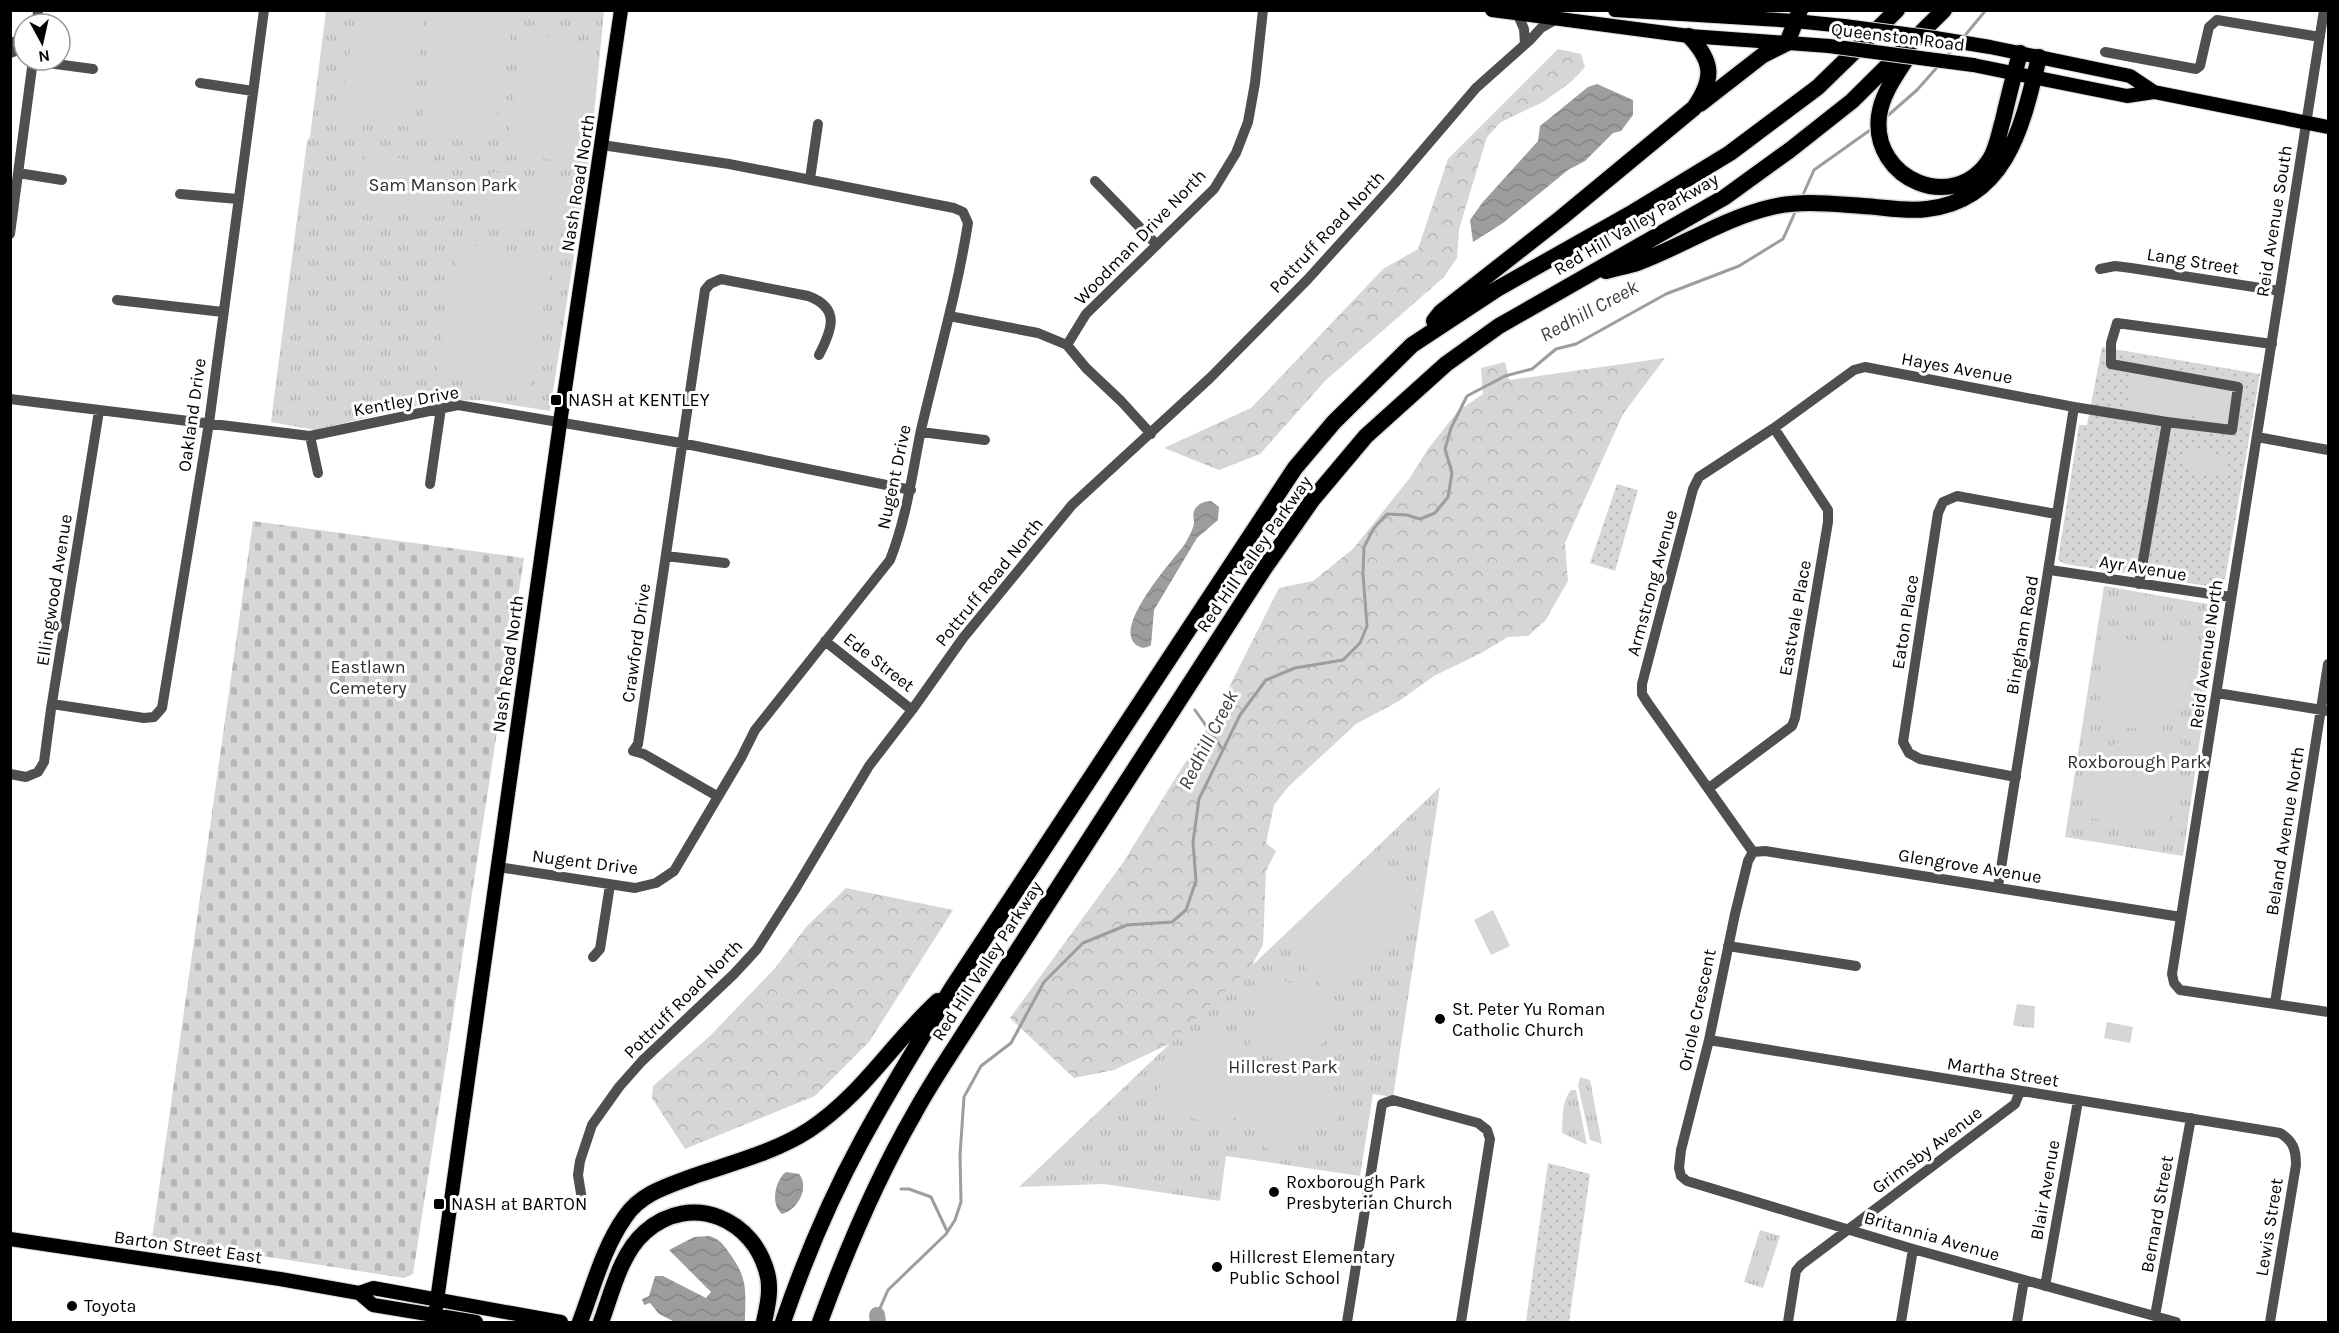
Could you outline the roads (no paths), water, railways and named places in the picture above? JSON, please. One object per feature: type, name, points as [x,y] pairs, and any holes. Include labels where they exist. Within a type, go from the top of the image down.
[{"type":"highway","name":"Red Hill Valley Parkway","points":[[783,1323],[822,1225],[860,1143],[952,988],[1294,468],[1334,422],[1412,345],[1497,289],[1630,214],[1730,153],[1818,87],[1897,10]]},
{"type":"highway","name":"Red Hill Valley Parkway","points":[[820,1323],[841,1264],[875,1189],[914,1114],[963,1034],[1244,599],[1313,500],[1365,436],[1446,363],[1499,326],[1725,196],[1780,157],[1852,101],[1944,10]]},
{"type":"highway","points":[[1412,345],[1441,312],[1561,218],[1694,108],[1763,55],[1787,43],[1797,16]]},
{"type":"highway","points":[[1924,32],[1887,89],[1881,105],[1878,127],[1881,146],[1899,173],[1917,183],[1940,187],[1964,182],[1977,173],[1989,160],[1994,150],[2020,53]]},
{"type":"highway","points":[[1689,36],[1702,50],[1709,68],[1707,86],[1694,108]]},
{"type":"highway","points":[[1585,276],[1637,263],[1710,229],[1773,206],[1833,203],[1926,209],[1965,199],[1984,186],[2003,164],[2018,134],[2039,57]]},
{"type":"highway","points":[[580,1323],[609,1245],[625,1217],[635,1205],[661,1188],[778,1145],[806,1132],[825,1119],[860,1089],[919,1019],[952,988]]},
{"type":"highway","points":[[601,1323],[614,1284],[634,1244],[656,1224],[668,1218],[694,1213],[710,1214],[728,1221],[745,1232],[756,1247],[762,1257],[769,1287],[764,1323]]},
{"type":"main road","name":"Nash Road North","points":[[434,1318],[560,423],[621,10]]},
{"type":"main road","name":"Queenston Road","points":[[1492,10],[1689,36],[1829,46],[1973,65],[2127,96],[2154,92],[2328,127]]},
{"type":"main road","name":"Queenston Road","points":[[1615,10],[1797,16],[1844,26],[1990,47],[2130,76],[2154,92]]},
{"type":"main road","name":"Barton Street East","points":[[10,1239],[359,1293],[374,1288],[561,1323]]},
{"type":"main road","name":"Barton Street East","points":[[359,1293],[373,1305],[434,1318],[476,1323]]},
{"type":"street","name":"Oakland Drive","points":[[52,704],[144,718],[154,717],[162,708],[209,423],[264,10]]},
{"type":"street","name":"Woodman Drive North","points":[[1067,345],[1086,314],[1214,189],[1236,153],[1248,122],[1263,10]]},
{"type":"street","name":"Reid Avenue South","points":[[2258,437],[2324,10]]},
{"type":"street","points":[[1518,15],[1524,29],[1526,44]]},
{"type":"street","name":"Pottruff Road North","points":[[583,1206],[579,1175],[580,1161],[592,1125],[619,1087],[642,1061],[734,974],[757,949],[869,766],[963,638],[1072,505],[1210,378],[1308,279],[1394,184],[1476,88],[1526,44],[1534,33],[1555,20]]},
{"type":"street","points":[[2105,52],[2196,69],[2200,66],[2209,27],[2217,20],[2320,37]]},
{"type":"street","points":[[72,66],[93,69]]},
{"type":"street","points":[[10,234],[31,72]]},
{"type":"street","points":[[200,83],[253,90]]},
{"type":"street","points":[[810,179],[818,124]]},
{"type":"street","name":"Nugent Drive","points":[[498,867],[635,888],[656,883],[674,871],[741,758],[755,730],[890,560],[900,534],[911,490],[921,432],[949,316],[968,223],[963,212],[954,208],[729,164],[602,145]]},
{"type":"street","points":[[18,173],[62,180]]},
{"type":"street","points":[[1095,181],[1156,245]]},
{"type":"street","points":[[180,194],[238,199]]},
{"type":"street","name":"Lang Street","points":[[2100,269],[2131,268],[2280,291]]},
{"type":"street","name":"Crawford Drive","points":[[717,796],[644,754],[633,751],[638,744],[705,290],[710,284],[721,279],[808,296],[821,301],[829,310],[831,321],[829,336],[819,355]]},
{"type":"street","points":[[117,300],[223,312]]},
{"type":"street","points":[[949,316],[1029,331],[1067,345],[1086,368],[1151,434]]},
{"type":"street","points":[[2074,407],[2232,430],[2238,387],[2111,364],[2111,343],[2118,323],[2272,344]]},
{"type":"street","name":"Hayes Avenue","points":[[1854,370],[1865,368],[2074,407]]},
{"type":"street","name":"Armstrong Avenue","points":[[1753,852],[1647,702],[1642,694],[1642,684],[1693,489],[1699,477],[1854,370]]},
{"type":"street","name":"Kentley Drive","points":[[10,399],[310,436],[458,405],[681,443],[911,490]]},
{"type":"street","name":"Bingham Road","points":[[1998,887],[2074,407]]},
{"type":"street","points":[[430,484],[441,408]]},
{"type":"street","name":"Ellingwood Avenue","points":[[10,774],[26,777],[38,772],[44,762],[99,411]]},
{"type":"street","points":[[2139,584],[2167,422]]},
{"type":"street","name":"Eastvale Place","points":[[1709,788],[1792,726],[1795,718],[1828,522],[1828,510],[1773,428]]},
{"type":"street","points":[[921,432],[985,440]]},
{"type":"street","points":[[310,436],[318,473]]},
{"type":"street","points":[[2258,437],[2328,450]]},
{"type":"street","name":"Reid Avenue North","points":[[2258,437],[2230,597],[2172,974],[2174,983],[2180,990],[2275,1003]]},
{"type":"street","name":"Eaton Place","points":[[2016,777],[1920,759],[1909,753],[1904,742],[1938,513],[1943,502],[1957,496],[2056,514]]},
{"type":"street","points":[[666,556],[725,563]]},
{"type":"street","name":"Ayr Avenue","points":[[2050,570],[2230,597]]},
{"type":"street","name":"Ede Street","points":[[825,641],[912,710]]},
{"type":"street","name":"Beland Avenue North","points":[[2275,1003],[2325,710],[2328,664]]},
{"type":"street","points":[[2217,693],[2325,710]]},
{"type":"street","name":"Glengrove Avenue","points":[[1753,852],[1765,851],[2181,917]]},
{"type":"street","name":"Oriole Crescent","points":[[1681,1176],[1679,1168],[1681,1150],[1709,1040],[1748,861],[1753,852]]},
{"type":"street","points":[[593,957],[600,949],[610,885]]},
{"type":"street","points":[[1728,946],[1856,966]]},
{"type":"street","points":[[2275,1003],[2328,1012]]},
{"type":"street","name":"Martha Street","points":[[1709,1040],[2280,1133],[2290,1139]]},
{"type":"street","name":"Grimsby Avenue","points":[[1788,1323],[1796,1271],[1801,1264],[2015,1104],[2020,1091]]},
{"type":"street","points":[[1347,1323],[1382,1104],[1395,1100],[1478,1123],[1488,1131],[1490,1139],[1461,1323]]},
{"type":"street","name":"Blair Avenue","points":[[2045,1286],[2078,1101]]},
{"type":"street","name":"Bernard Street","points":[[2155,1316],[2191,1118]]},
{"type":"street","name":"Lewis Street","points":[[2270,1323],[2296,1165],[2296,1151],[2290,1139]]},
{"type":"street","name":"Britannia Avenue","points":[[1681,1176],[1687,1181],[1847,1230],[2045,1286],[2132,1317],[2155,1316],[2176,1323]]},
{"type":"street","points":[[1901,1323],[1913,1249]]},
{"type":"street","points":[[2017,1323],[2024,1280]]},
{"type":"water","points":[[1597,84],[1633,100],[1633,115],[1621,131],[1613,133],[1585,161],[1568,170],[1503,223],[1473,242],[1470,220],[1482,203],[1538,141],[1540,126],[1588,87]]},
{"type":"water","points":[[1211,501],[1219,507],[1218,520],[1197,538],[1154,610],[1151,645],[1145,648],[1140,647],[1131,638],[1132,625],[1137,611],[1146,595],[1185,544],[1194,525],[1195,509],[1202,503]]},
{"type":"water","points":[[786,1172],[799,1174],[803,1191],[793,1208],[782,1214],[776,1205],[775,1193],[779,1181]]},
{"type":"water","points":[[709,1236],[723,1245],[740,1271],[745,1286],[745,1322],[675,1322],[659,1314],[650,1303],[644,1305],[642,1299],[649,1296],[655,1276],[663,1276],[706,1298],[711,1292],[669,1250],[694,1237]]},
{"type":"waterway","name":"Redhill Creek","points":[[1962,39],[1986,10]]},
{"type":"waterway","name":"Redhill Creek","points":[[1946,57],[1956,46]]},
{"type":"waterway","name":"Redhill Creek","points":[[1885,118],[1917,90],[1940,64]]},
{"type":"waterway","name":"Redhill Creek","points":[[1802,197],[1814,170],[1873,128]]},
{"type":"waterway","name":"Redhill Creek","points":[[877,1315],[888,1290],[946,1234],[955,1220],[961,1202],[960,1155],[964,1097],[981,1066],[1011,1043],[1044,982],[1083,943],[1127,925],[1172,922],[1186,910],[1196,881],[1193,842],[1199,799],[1240,715],[1266,680],[1295,668],[1343,660],[1360,643],[1367,626],[1363,574],[1364,547],[1374,528],[1387,514],[1407,515],[1420,519],[1435,513],[1448,497],[1452,473],[1445,449],[1451,428],[1467,396],[1505,376],[1532,369],[1556,349],[1576,344],[1666,294],[1739,266],[1783,239],[1797,208]]},
{"type":"waterway","points":[[1195,710],[1223,750]]},
{"type":"waterway","points":[[901,1189],[909,1189],[931,1197],[947,1231]]},
{"type":"waterway","name":"Redhill Creek","points":[[877,1315],[878,1322]]},
{"type":"place","name":"NASH at KENTLEY","points":[[556,400]]},
{"type":"place","name":"St. Peter Yu Roman Catholic Church","points":[[1440,1019]]},
{"type":"place","name":"Roxborough Park Presbyterian Church","points":[[1274,1192]]},
{"type":"place","name":"NASH at BARTON","points":[[439,1204]]},
{"type":"place","name":"Hillcrest Elementary Public School","points":[[1217,1267]]},
{"type":"place","name":"Toyota","points":[[72,1306]]},
{"type":"park label","name":"Sam Manson Park","points":[[443,185]]},
{"type":"park label","name":"Eastlawn Cemetery","points":[[368,677]]},
{"type":"park label","name":"Roxborough Park","points":[[2137,762]]},
{"type":"park label","name":"Hillcrest Park","points":[[1283,1067]]}]
